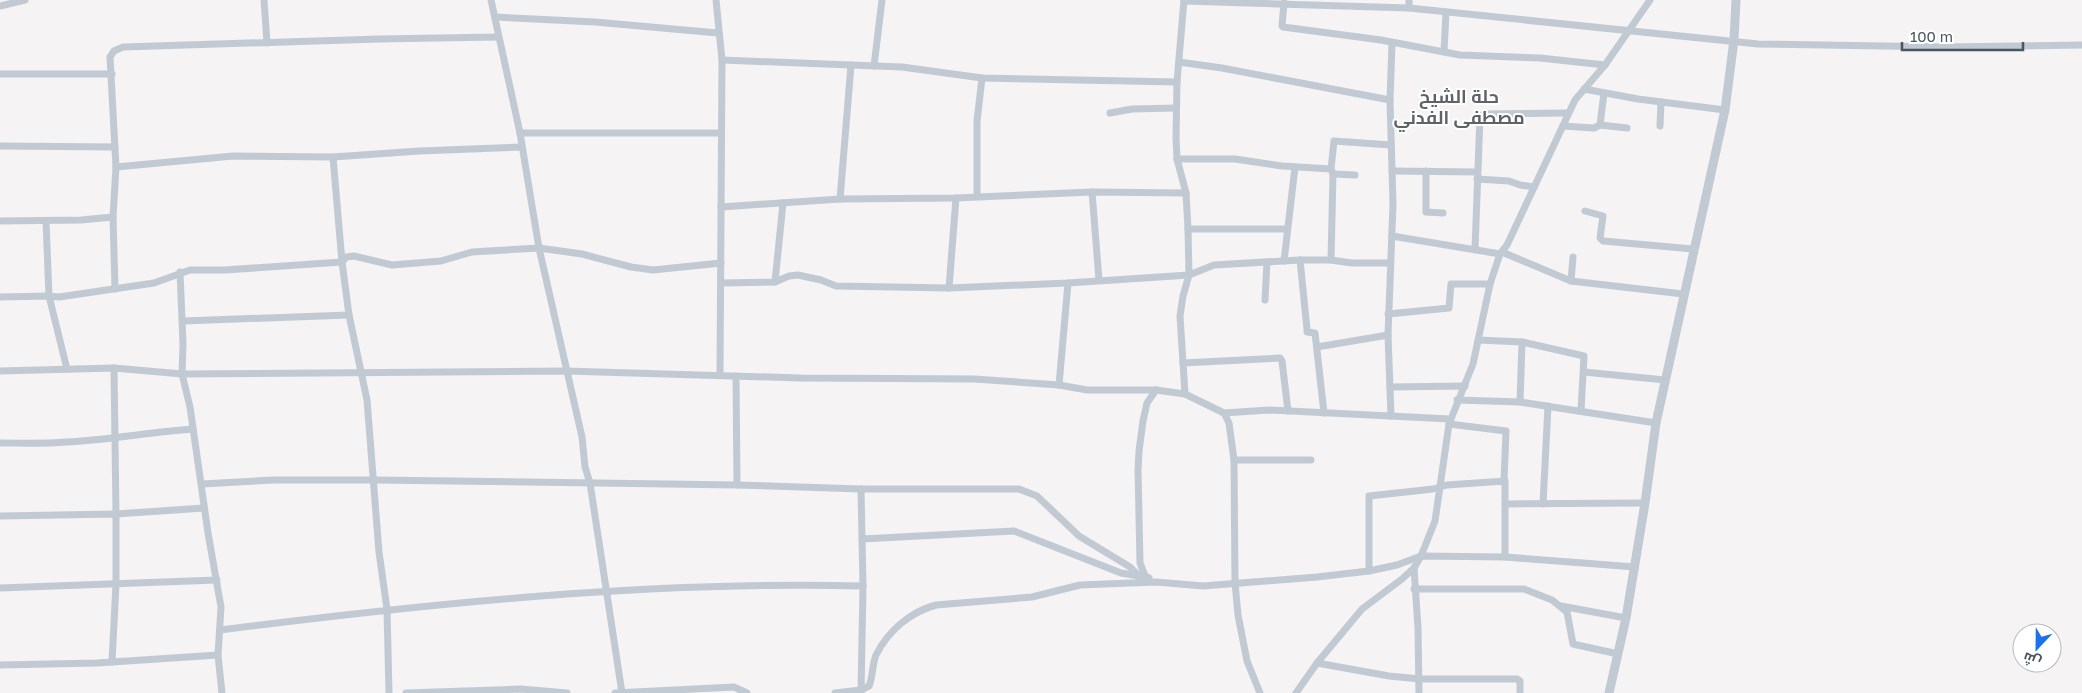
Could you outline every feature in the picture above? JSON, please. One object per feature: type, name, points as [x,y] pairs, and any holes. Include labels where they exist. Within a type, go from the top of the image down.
[{"type":"street","points":[[0,6],[25,0]]},
{"type":"street","points":[[264,0],[268,43]]},
{"type":"street","points":[[491,0],[520,134],[538,248],[582,437],[620,693],[734,687],[747,693]]},
{"type":"street","points":[[716,0],[722,60],[720,375]]},
{"type":"street","points":[[874,66],[882,0]]},
{"type":"street","points":[[1185,394],[1180,316],[1189,276],[1188,229],[1186,193],[1177,160],[1176,108],[1184,0],[1293,2],[1409,8],[1734,40],[1758,44],[1838,46],[2082,45]]},
{"type":"street","points":[[1409,0],[1409,8]]},
{"type":"street","points":[[1296,693],[1317,663],[1362,608],[1402,579],[1414,568],[1421,556],[1435,522],[1450,422],[1457,400],[1465,386],[1473,364],[1490,284],[1501,253],[1507,245],[1575,100],[1605,65],[1650,0]]},
{"type":"street","points":[[1609,693],[1635,568],[1656,423],[1725,110],[1734,40],[1736,0]]},
{"type":"street","points":[[1284,3],[1282,27],[1467,56],[1540,58],[1605,65]]},
{"type":"street","points":[[1444,52],[1446,12]]},
{"type":"street","points":[[495,17],[595,22],[718,34]]},
{"type":"street","points":[[115,288],[113,217],[116,167],[110,57],[114,51],[122,47],[498,37]]},
{"type":"street","points":[[1391,416],[1388,314],[1392,236],[1390,100],[1392,43]]},
{"type":"street","points":[[722,60],[902,67],[982,78],[1177,82]]},
{"type":"street","points":[[1179,62],[1222,68],[1390,100]]},
{"type":"street","points":[[840,200],[851,65]]},
{"type":"street","points":[[0,74],[112,74]]},
{"type":"street","points":[[977,196],[977,121],[982,78]]},
{"type":"street","points":[[1584,90],[1725,110]]},
{"type":"street","points":[[1600,125],[1604,94]]},
{"type":"street","points":[[1660,126],[1661,102]]},
{"type":"street","points":[[1110,113],[1132,109],[1176,108]]},
{"type":"street","points":[[1475,249],[1479,119],[1481,115],[1568,113]]},
{"type":"street","points":[[1563,126],[1594,128],[1600,125],[1627,128]]},
{"type":"street","points":[[520,134],[721,133]]},
{"type":"street","points":[[1331,260],[1334,141],[1391,144]]},
{"type":"street","points":[[0,146],[115,147]]},
{"type":"street","points":[[116,167],[233,156],[333,156],[522,147]]},
{"type":"street","points":[[333,156],[342,262],[349,315],[367,400],[375,480],[379,552],[386,609],[389,693]]},
{"type":"street","points":[[1177,160],[1235,159],[1355,175]]},
{"type":"street","points":[[1284,261],[1296,167]]},
{"type":"street","points":[[1392,171],[1426,171],[1477,176],[1509,181],[1520,186],[1534,187]]},
{"type":"street","points":[[1426,171],[1426,212],[1443,214]]},
{"type":"street","points":[[721,207],[840,200],[956,198],[1092,192],[1186,193]]},
{"type":"street","points":[[1092,192],[1100,280]]},
{"type":"street","points":[[949,288],[956,198]]},
{"type":"street","points":[[775,282],[783,203]]},
{"type":"street","points":[[1585,211],[1603,216],[1600,238],[1603,241],[1693,249]]},
{"type":"street","points":[[0,221],[80,220],[113,217]]},
{"type":"street","points":[[46,221],[49,296],[67,370]]},
{"type":"street","points":[[1188,229],[1287,230]]},
{"type":"street","points":[[1392,236],[1501,253],[1571,281],[1683,294]]},
{"type":"street","points":[[0,297],[60,297],[154,283],[180,272],[190,270],[225,270],[342,262],[346,257],[354,256],[392,265],[441,260],[472,252],[538,248],[582,254],[631,267],[654,270],[721,263]]},
{"type":"street","points":[[1571,281],[1573,258]]},
{"type":"street","points":[[721,283],[775,282],[789,276],[798,275],[821,280],[836,286],[949,288],[1189,276],[1214,265],[1300,260],[1390,263]]},
{"type":"street","points":[[1300,260],[1307,332],[1315,333],[1324,413]]},
{"type":"street","points":[[1265,300],[1267,262]]},
{"type":"street","points":[[180,272],[183,321],[182,374],[187,390],[221,607],[218,655],[222,693]]},
{"type":"street","points":[[1058,385],[1068,283]]},
{"type":"street","points":[[1388,314],[1449,308],[1451,284],[1490,284]]},
{"type":"street","points":[[183,321],[349,315]]},
{"type":"street","points":[[1317,348],[1388,335]]},
{"type":"street","points":[[1478,340],[1522,342],[1584,356],[1582,411]]},
{"type":"street","points":[[1520,402],[1522,342]]},
{"type":"street","points":[[1183,363],[1280,358],[1282,360],[1288,412]]},
{"type":"street","points":[[112,662],[116,584],[114,368]]},
{"type":"street","points":[[0,371],[114,368],[182,374],[566,371],[736,376],[974,379],[1058,385],[1087,390],[1156,390],[1185,394],[1224,413],[1268,410],[1391,416],[1450,422],[1506,431],[1504,481],[1506,483],[1505,557]]},
{"type":"street","points":[[1584,372],[1665,380]]},
{"type":"street","points":[[736,376],[738,447],[736,485]]},
{"type":"street","points":[[1390,387],[1465,386]]},
{"type":"street","points":[[1142,576],[1140,563],[1138,470],[1142,421],[1147,403],[1156,390]]},
{"type":"street","points":[[1457,400],[1520,402],[1656,423]]},
{"type":"street","points":[[1543,504],[1548,406]]},
{"type":"street","points":[[1224,413],[1232,434],[1234,460],[1235,584],[1241,636],[1247,661],[1260,693]]},
{"type":"street","points":[[0,443],[66,442],[193,429]]},
{"type":"street","points":[[1234,460],[1311,460]]},
{"type":"street","points":[[202,484],[273,480],[375,480],[736,485],[860,489],[1019,488],[1037,496],[1079,536],[1142,576],[1156,582]]},
{"type":"street","points":[[1369,571],[1368,496],[1440,486],[1504,481]]},
{"type":"street","points":[[860,489],[862,539],[861,692]]},
{"type":"street","points":[[1505,504],[1645,504]]},
{"type":"street","points":[[0,516],[116,514],[204,508]]},
{"type":"street","points":[[862,539],[1014,531],[1121,573],[1142,576]]},
{"type":"street","points":[[835,693],[861,692],[869,686],[876,656],[892,632],[902,622],[924,608],[936,605],[1032,597],[1080,584],[1156,582],[1186,586],[1235,584],[1369,571],[1421,556],[1505,557],[1635,568]]},
{"type":"street","points":[[1414,568],[1420,679],[1419,693]]},
{"type":"street","points":[[0,588],[217,580]]},
{"type":"street","points":[[220,630],[386,609],[605,592],[785,584],[862,586]]},
{"type":"street","points":[[1414,588],[1524,588],[1561,606],[1626,618]]},
{"type":"street","points":[[1561,606],[1568,616],[1573,644],[1618,654]]},
{"type":"street","points":[[0,664],[112,662],[218,655]]},
{"type":"street","points":[[1317,663],[1389,676],[1420,679],[1517,679],[1520,681],[1520,693]]},
{"type":"street","points":[[406,693],[521,689],[567,693]]},
{"type":"district","name":"حلة الشيخ مصطفى الفدني","points":[[1459,106]]}]
